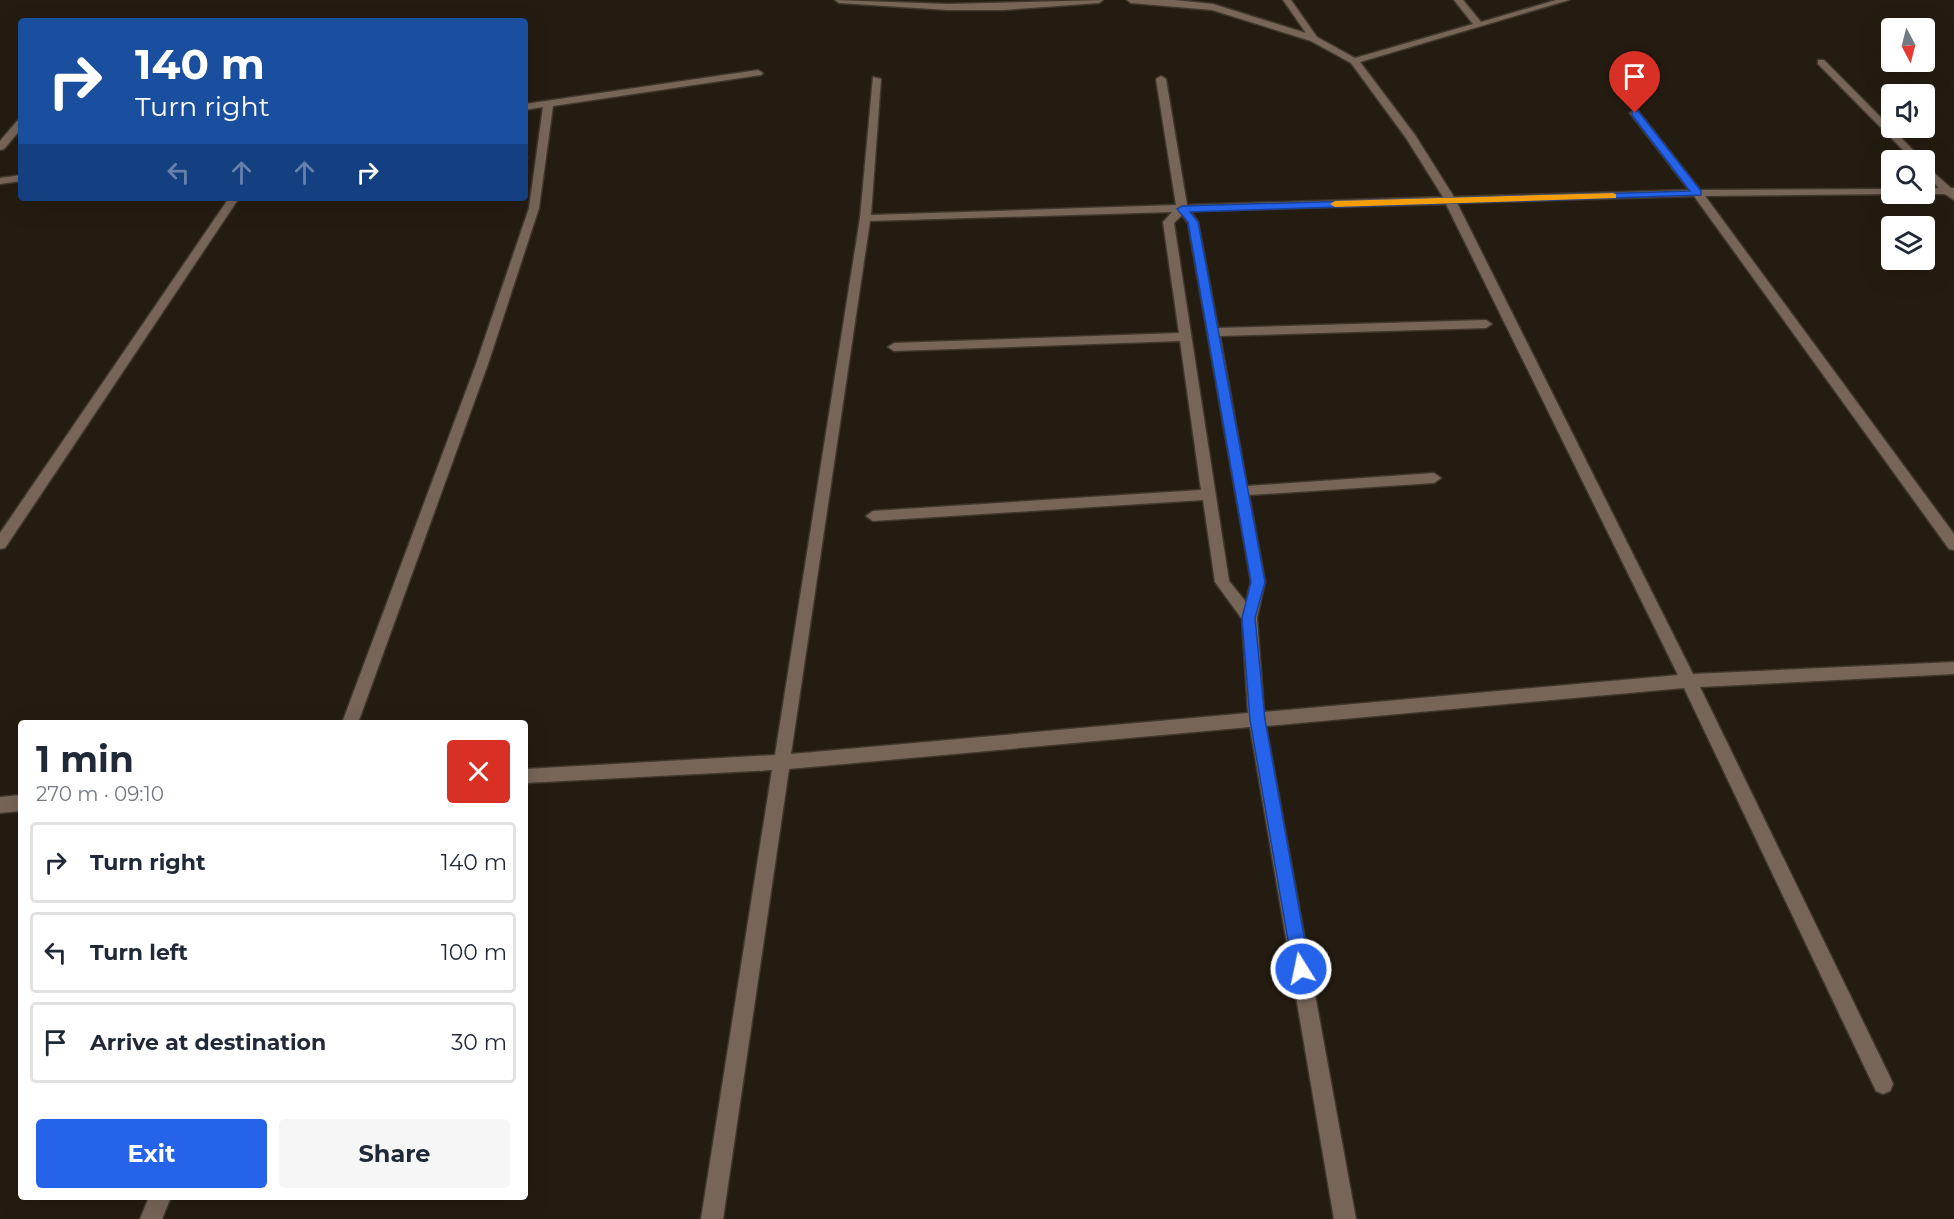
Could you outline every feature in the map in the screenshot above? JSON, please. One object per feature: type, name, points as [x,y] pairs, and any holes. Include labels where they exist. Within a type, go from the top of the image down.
[{"type":"street","points":[[839,0],[959,7],[1099,0]]},
{"type":"street","points":[[1131,0],[1160,1],[1213,8],[1314,39],[1354,61],[1411,137],[1450,200],[1689,681],[1883,1084]]},
{"type":"street","points":[[1287,0],[1314,39]]},
{"type":"street","points":[[1458,0],[1479,25]]},
{"type":"street","points":[[1354,61],[1564,0]]},
{"type":"street","points":[[1821,62],[1908,150]]},
{"type":"street","points":[[528,107],[758,73]]},
{"type":"street","points":[[712,1219],[865,218],[876,79]]},
{"type":"street","points":[[1161,79],[1182,209],[1193,222],[1258,582],[1249,618],[1257,720],[1345,1219]]},
{"type":"street","points":[[351,720],[482,364],[534,208],[548,104]]},
{"type":"street","points":[[1635,113],[1697,193],[1954,545]]},
{"type":"street","points":[[0,147],[18,126]]},
{"type":"street","points":[[1935,177],[1952,193]]},
{"type":"street","points":[[0,181],[18,178]]},
{"type":"street","points":[[865,218],[1697,193],[1881,192]]},
{"type":"street","points":[[1935,192],[1952,193]]},
{"type":"street","points":[[0,544],[232,201]]},
{"type":"street","points":[[1182,209],[1168,222],[1221,582],[1249,618]]},
{"type":"street","points":[[1213,332],[1486,324]]},
{"type":"street","points":[[894,346],[1185,337]]},
{"type":"street","points":[[1242,491],[1434,478]]},
{"type":"street","points":[[873,516],[1209,495]]},
{"type":"street","points":[[528,776],[782,762],[1689,681],[1954,668]]},
{"type":"street","points":[[0,805],[18,803]]},
{"type":"street","points":[[151,1219],[159,1200]]},
{"type":"slow traffic","points":[[1335,204],[1613,196]]},
{"type":"route","points":[[1301,969],[1257,720],[1249,618],[1258,582],[1193,222],[1182,209],[1697,193],[1635,113]]}]
